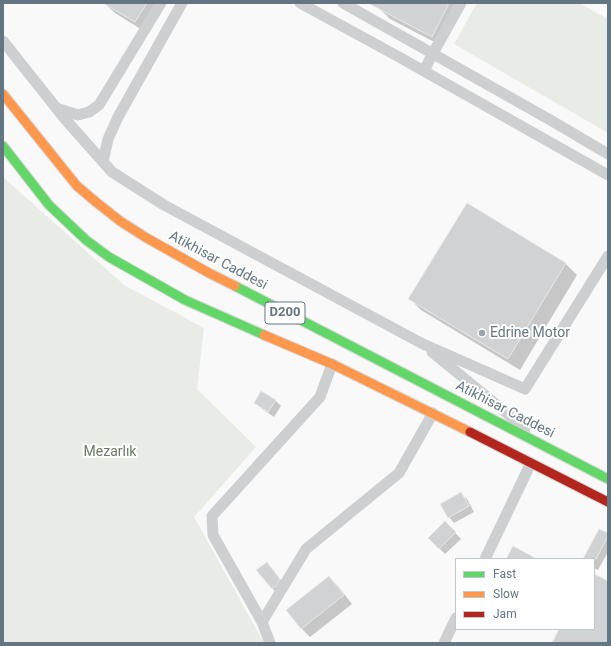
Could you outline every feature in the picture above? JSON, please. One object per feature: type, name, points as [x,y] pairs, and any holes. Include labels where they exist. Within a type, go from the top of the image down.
[{"type":"highway","name":"Atikhisar Caddesi","points":[[3,94],[77,186],[145,238],[209,273],[608,479]]},
{"type":"highway","name":"D200","points":[[3,146],[49,205],[86,240],[109,257],[186,300],[332,364],[433,413],[608,502]]},
{"type":"street","points":[[56,108],[78,115],[89,112],[99,105],[161,3]]},
{"type":"street","points":[[103,162],[108,139],[118,117],[182,3]]},
{"type":"street","points":[[300,3],[399,56],[608,175]]},
{"type":"street","points":[[343,3],[608,154]]},
{"type":"street","points":[[424,71],[461,3]]},
{"type":"street","points":[[3,41],[56,108],[112,172],[164,206],[421,343],[525,389],[608,256]]},
{"type":"street","points":[[421,343],[520,424],[536,442]]},
{"type":"street","points":[[270,643],[262,622],[213,535],[212,516],[320,397],[332,364]]},
{"type":"street","points":[[262,622],[306,549],[399,473],[433,413]]},
{"type":"street","points":[[484,558],[531,463]]},
{"type":"street","points":[[444,643],[455,620]]},
{"type":"green space","points":[[477,3],[579,3],[608,19],[608,133],[454,44]]},
{"type":"green space","name":"Mezarlık","points":[[3,177],[124,285],[204,328],[197,389],[256,447],[194,517],[264,643],[3,643]]},
{"type":"building","points":[[103,3],[147,3],[135,22]]},
{"type":"building","points":[[368,3],[449,3],[432,37]]},
{"type":"building","points":[[467,203],[566,263],[508,359],[408,299]]},
{"type":"building","points":[[261,391],[276,400],[268,412],[254,403]]},
{"type":"building","points":[[461,492],[469,506],[448,518],[440,504]]},
{"type":"building","points":[[445,521],[456,532],[439,549],[428,538]]},
{"type":"building","points":[[599,529],[608,533],[608,536],[596,559],[584,558]]},
{"type":"building","points":[[513,546],[535,558],[507,558]]},
{"type":"building","points":[[267,562],[280,579],[276,586],[272,589],[256,570]]},
{"type":"building","points":[[595,574],[608,581],[608,643],[552,643],[558,630],[595,630]]},
{"type":"building","points":[[329,576],[344,595],[301,629],[286,610]]},
{"type":"traffic: fast","points":[[3,146],[49,205],[86,240],[109,257],[185,300],[264,335]]},
{"type":"traffic: fast","points":[[235,286],[608,479]]},
{"type":"traffic: slow","points":[[3,94],[77,186],[96,202],[120,221],[145,237],[235,286]]},
{"type":"traffic: slow","points":[[264,335],[332,364],[470,432]]},
{"type":"traffic: jam","points":[[470,432],[608,502]]},
{"type":"place","name":"Edrine Motor","points":[[482,333]]}]
